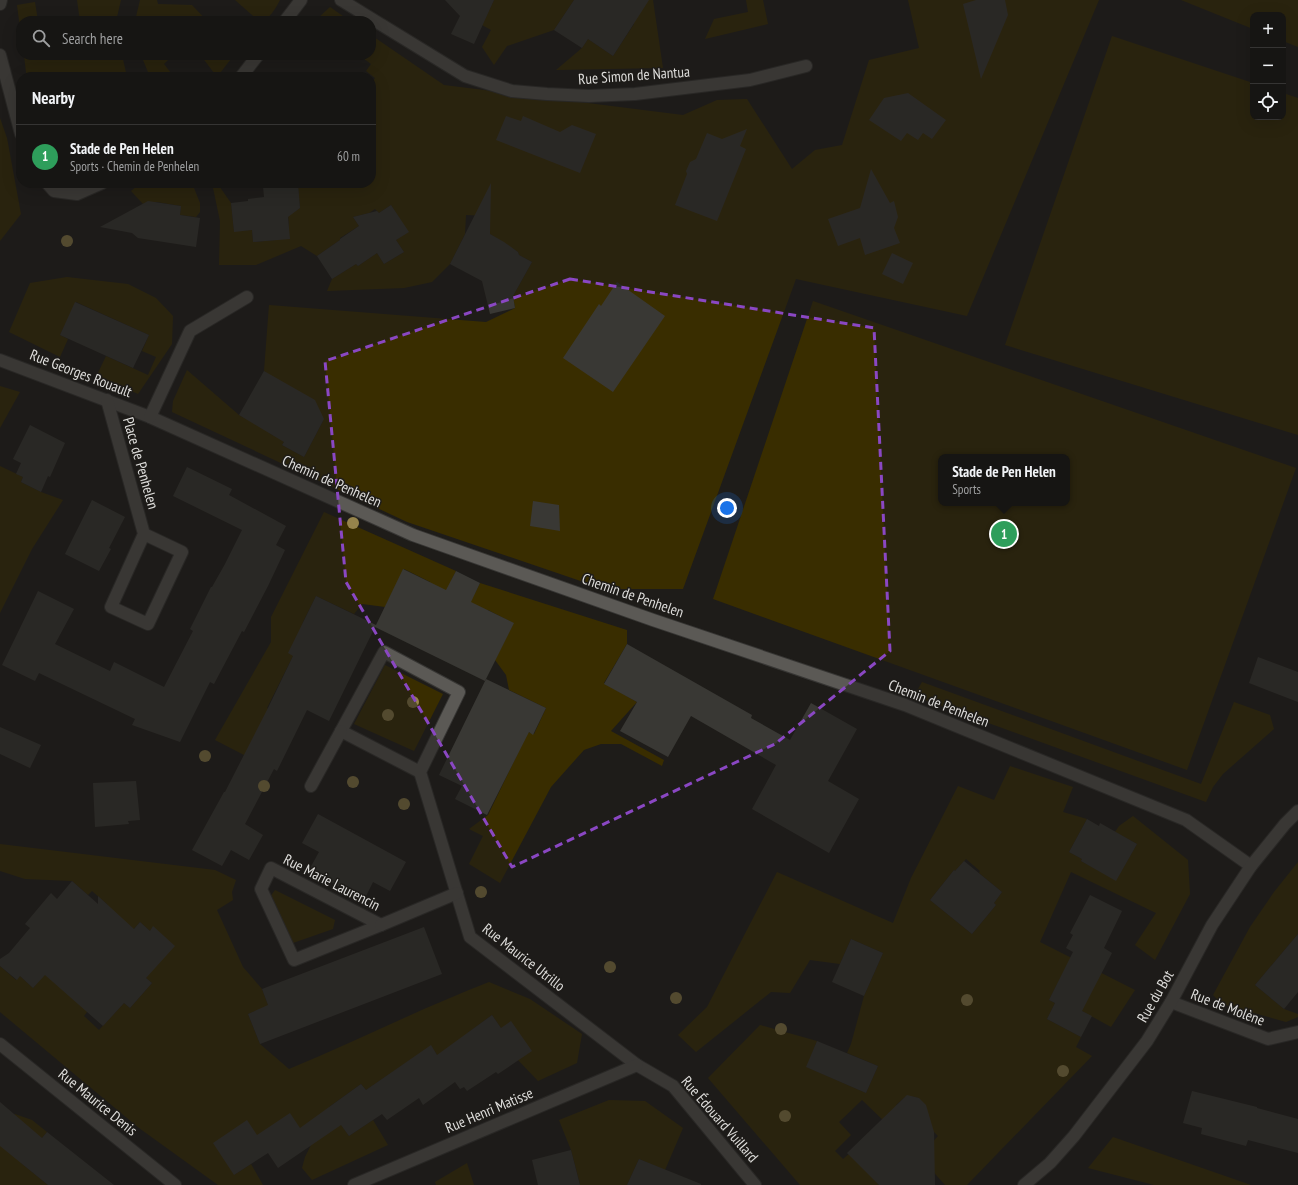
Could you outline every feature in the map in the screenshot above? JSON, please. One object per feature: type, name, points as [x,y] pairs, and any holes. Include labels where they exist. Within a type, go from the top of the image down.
[{"type":"street","points":[[0,4],[1,0]]},
{"type":"street","points":[[289,16],[301,0]]},
{"type":"street","name":"Rue Simon de Nantua","points":[[341,0],[367,16]]},
{"type":"street","name":"Rue Simon de Nantua","points":[[376,21],[465,76],[512,91],[589,96],[651,92],[750,80],[806,66]]},
{"type":"street","points":[[0,55],[16,115]]},
{"type":"street","points":[[245,72],[254,60]]},
{"type":"street","points":[[52,188],[54,190],[77,194],[93,188]]},
{"type":"street","points":[[150,417],[190,331],[246,297]]},
{"type":"street","name":"Rue Georges Rouault","points":[[0,360],[150,417]]},
{"type":"street","name":"Place de Penhelen","points":[[107,400],[144,534]]},
{"type":"street","name":"Chemin de Penhelen","points":[[150,417],[413,535],[653,620],[905,705],[1186,820],[1251,866]]},
{"type":"street","points":[[144,534],[182,552],[148,624],[111,607],[144,534]]},
{"type":"street","points":[[312,786],[341,731],[384,652],[460,692],[420,772],[341,731]]},
{"type":"street","name":"Rue Maurice Utrillo","points":[[420,772],[470,937],[637,1065]]},
{"type":"street","name":"Rue du Bot","points":[[1024,1185],[1050,1162],[1074,1136],[1147,1041],[1171,1002],[1212,925],[1251,866],[1285,824],[1298,811]]},
{"type":"street","name":"Rue Marie Laurencin","points":[[381,925],[271,868],[261,889],[294,960],[381,925],[457,893]]},
{"type":"street","name":"Rue de Molène","points":[[1171,1002],[1268,1039],[1298,1032]]},
{"type":"street","name":"Rue Maurice Denis","points":[[0,1044],[175,1185]]},
{"type":"street","name":"Rue Henri Matisse","points":[[354,1185],[637,1065]]},
{"type":"street","name":"Rue Édouard Vuillard","points":[[637,1065],[673,1086],[755,1185]]},
{"type":"highlighted area","points":[[570,279],[874,328],[890,651],[775,744],[512,867],[346,582],[325,361]]},
{"type":"shaded area","points":[[77,0],[121,0],[117,16],[79,16]]},
{"type":"shaded area","points":[[140,0],[157,0],[158,4],[192,5],[202,16],[136,16]]},
{"type":"shaded area","points":[[235,0],[280,0],[269,16],[253,16]]},
{"type":"shaded area","points":[[494,0],[574,0],[554,30],[507,46],[494,65],[482,47],[491,30],[482,25]]},
{"type":"shaded area","points":[[634,0],[653,0],[663,68],[556,70],[582,48],[588,39],[613,56],[634,24]]},
{"type":"shaded area","points":[[746,0],[763,0],[768,24],[705,39],[714,19],[748,12]]},
{"type":"shaded area","points":[[908,0],[1099,0],[967,316],[796,279],[683,589],[604,589],[407,522],[172,412],[173,401],[187,370],[239,415],[270,432],[269,433],[274,436],[286,438],[282,445],[304,457],[323,421],[320,414],[264,371],[269,305],[486,322],[515,308],[513,296],[532,262],[519,255],[518,252],[490,234],[490,216],[466,215],[465,234],[450,264],[432,282],[404,288],[327,291],[332,279],[356,264],[358,266],[377,253],[384,264],[404,252],[396,240],[408,232],[391,205],[379,213],[375,209],[369,213],[353,217],[359,226],[340,238],[340,240],[317,256],[301,246],[256,265],[219,265],[220,221],[213,188],[220,188],[231,203],[234,231],[252,230],[253,242],[276,240],[289,228],[288,213],[294,212],[300,208],[298,188],[376,188],[376,72],[366,71],[371,64],[366,60],[376,60],[376,38],[444,85],[683,115],[717,100],[747,99],[792,169],[815,150],[842,145],[869,60],[919,48]]},
{"type":"shaded area","points":[[1181,0],[1298,0],[1298,47],[1286,42],[1286,12],[1250,12],[1250,28]]},
{"type":"shaded area","points":[[35,2],[37,16],[18,16],[17,5]]},
{"type":"shaded area","points":[[330,7],[343,16],[320,16]]},
{"type":"shaded area","points":[[1112,36],[1250,82],[1250,120],[1286,120],[1286,94],[1298,98],[1298,435],[1005,345]]},
{"type":"shaded area","points":[[25,60],[123,60],[126,72],[26,72]]},
{"type":"shaded area","points":[[143,60],[168,60],[164,64],[170,72],[148,72]]},
{"type":"shaded area","points":[[204,60],[230,60],[221,72],[213,72]]},
{"type":"shaded area","points":[[0,118],[7,138],[21,214],[0,241]]},
{"type":"shaded area","points":[[135,188],[194,188],[200,203],[200,212],[196,217],[180,215],[181,206],[157,202],[143,204],[131,191]]},
{"type":"shaded area","points":[[67,277],[128,284],[156,298],[173,316],[172,344],[138,394],[97,375],[106,356],[148,375],[156,357],[142,351],[149,335],[76,302],[60,335],[68,339],[60,357],[9,332],[30,283]]},
{"type":"shaded area","points":[[813,301],[1296,468],[1187,770],[713,599]]},
{"type":"shaded area","points":[[0,386],[20,392],[0,428]]},
{"type":"shaded area","points":[[0,466],[23,477],[21,482],[41,492],[63,500],[32,549],[0,613]]},
{"type":"shaded area","points":[[324,512],[456,571],[451,581],[475,593],[480,583],[627,630],[627,644],[604,683],[637,702],[611,731],[664,760],[662,766],[621,744],[601,744],[584,750],[551,787],[500,883],[469,864],[483,836],[469,829],[488,815],[528,732],[534,734],[546,708],[509,690],[506,675],[495,660],[513,623],[488,610],[481,623],[424,595],[430,582],[404,569],[385,607],[362,604],[354,614],[316,596],[303,622],[293,656],[267,708],[300,724],[244,755],[215,740],[271,642],[271,617]]},
{"type":"shaded area","points":[[385,665],[443,694],[414,751],[354,724]]},
{"type":"shaded area","points":[[922,682],[1201,784],[1234,702],[1270,715],[1274,729],[1223,774],[1213,787],[1206,802],[914,696]]},
{"type":"shaded area","points":[[1010,766],[1073,787],[1063,812],[1087,819],[1069,852],[1082,859],[1081,861],[1116,880],[1137,844],[1115,832],[1119,826],[1133,816],[1188,860],[1190,894],[1155,960],[1135,945],[1156,913],[1071,872],[1040,942],[1135,990],[1111,1027],[1082,1011],[1066,967],[1049,1000],[1055,1003],[1047,1019],[1081,1037],[1076,1047],[1092,1056],[967,1185],[945,1185],[929,1167],[928,1147],[938,1136],[922,1120],[919,1098],[910,1096],[907,1098],[905,1097],[896,1105],[897,1107],[884,1121],[862,1100],[839,1122],[851,1135],[835,1151],[843,1159],[850,1153],[879,1181],[877,1183],[879,1185],[800,1185],[708,1078],[760,1025],[817,1041],[807,1067],[866,1093],[878,1066],[847,1053],[851,1044],[864,996],[883,953],[851,939],[840,964],[810,960],[790,993],[771,992],[696,1052],[678,1035],[707,1007],[777,872],[893,923],[911,878],[958,786],[994,800]],"holes":[[[966,859],[980,871],[979,873],[1002,892],[994,903],[996,905],[972,934],[930,900],[954,870],[955,871]]]},
{"type":"shaded area","points":[[0,844],[215,870],[236,880],[232,892],[233,900],[217,910],[243,967],[262,989],[270,1010],[260,1009],[248,1014],[260,1044],[289,1069],[489,982],[530,999],[582,1034],[577,1063],[538,1081],[518,1060],[501,1028],[492,1015],[469,1032],[440,1059],[431,1046],[366,1090],[361,1084],[329,1107],[349,1136],[373,1120],[388,1145],[312,1180],[302,1168],[305,1157],[311,1145],[290,1114],[234,1175],[251,1164],[263,1185],[218,1185],[139,1128],[0,1012],[0,966],[16,980],[20,976],[33,988],[61,956],[87,1012],[84,1016],[99,1030],[124,1003],[130,1008],[152,983],[146,978],[153,927],[150,931],[140,922],[115,950],[107,904],[92,891],[88,895],[72,881],[25,879],[0,871]]},
{"type":"shaded area","points":[[1298,862],[1298,934],[1255,985],[1284,1009],[1298,1014],[1298,1017],[1286,1022],[1222,1004],[1213,995],[1250,927],[1274,892]]},
{"type":"shaded area","points":[[275,890],[335,920],[333,929],[293,943],[270,897]]},
{"type":"shaded area","points":[[609,1100],[645,1101],[683,1128],[665,1170],[639,1159],[627,1185],[577,1185],[580,1184],[571,1150],[559,1120]]},
{"type":"shaded area","points":[[15,1114],[32,1120],[47,1132],[21,1163],[48,1185],[0,1185],[0,1132]]},
{"type":"shaded area","points":[[1113,1137],[1251,1185],[1154,1185],[1088,1168]]},
{"type":"shaded area","points":[[467,1163],[474,1185],[436,1185],[435,1182]]},
{"type":"building","points":[[445,0],[494,0],[474,44],[451,34],[460,16]]},
{"type":"building","points":[[574,0],[649,0],[613,56],[588,39],[582,48],[554,30]]},
{"type":"building","points":[[976,0],[1005,0],[1008,15],[981,79],[963,4]]},
{"type":"building","points":[[908,93],[946,120],[932,139],[923,133],[918,140],[907,133],[901,141],[869,120],[884,98]]},
{"type":"building","points":[[506,116],[521,121],[523,116],[560,132],[572,125],[596,134],[580,173],[496,140]]},
{"type":"building","points":[[747,129],[740,146],[746,149],[717,221],[675,205],[690,162],[696,159],[707,133],[722,139]]},
{"type":"building","points":[[871,169],[890,203],[894,201],[898,217],[894,228],[900,243],[865,255],[860,238],[838,246],[828,219],[860,208]]},
{"type":"building","points":[[491,183],[490,234],[518,252],[519,255],[532,262],[513,296],[515,308],[490,314],[482,281],[450,264]]},
{"type":"building","points":[[263,188],[298,188],[300,208],[288,217],[290,239],[253,242],[252,230],[234,232],[231,203],[264,197]]},
{"type":"building","points":[[148,201],[181,206],[180,215],[200,218],[196,247],[138,238],[132,233],[100,227]]},
{"type":"building","points":[[391,205],[409,232],[396,240],[404,252],[384,264],[377,253],[358,266],[356,264],[332,279],[317,256],[359,226],[353,217],[377,211],[379,213]]},
{"type":"building","points":[[892,253],[913,263],[903,284],[882,274]]},
{"type":"building","points":[[617,282],[665,316],[613,392],[563,358],[599,304],[601,306]]},
{"type":"building","points":[[75,302],[149,335],[133,368],[60,335]]},
{"type":"building","points":[[264,371],[315,400],[324,419],[304,457],[282,445],[284,442],[239,415]]},
{"type":"building","points":[[30,425],[65,443],[50,477],[48,476],[41,492],[21,482],[23,477],[16,474],[21,463],[13,459]]},
{"type":"building","points":[[187,467],[232,489],[229,495],[286,526],[276,545],[285,550],[268,586],[214,684],[210,682],[180,742],[132,725],[135,719],[39,673],[35,681],[2,665],[38,591],[74,609],[55,644],[110,671],[114,662],[164,687],[193,631],[190,629],[242,530],[173,496]]},
{"type":"building","points":[[92,500],[125,517],[109,548],[111,549],[99,571],[65,554]]},
{"type":"building","points":[[533,501],[559,505],[560,531],[530,526]]},
{"type":"building","points":[[403,569],[446,590],[456,571],[480,583],[471,602],[514,623],[485,681],[375,627],[329,721],[307,710],[277,771],[274,769],[245,824],[263,835],[249,860],[231,850],[222,866],[192,850],[225,792],[268,708],[293,656],[288,653],[316,596],[376,625]]},
{"type":"building","points":[[627,644],[752,715],[751,718],[790,740],[811,703],[857,729],[828,781],[859,799],[829,853],[752,809],[776,765],[691,716],[668,757],[620,731],[637,702],[604,684]]},
{"type":"building","points":[[1258,657],[1298,672],[1298,702],[1249,683]]},
{"type":"building","points":[[486,679],[546,708],[533,735],[529,732],[487,815],[455,799],[462,786],[439,775]]},
{"type":"building","points":[[0,727],[41,745],[30,768],[0,754]]},
{"type":"building","points":[[136,781],[140,820],[128,821],[129,824],[95,827],[93,783]]},
{"type":"building","points":[[318,814],[406,862],[390,891],[373,882],[364,900],[309,870],[319,852],[302,843]]},
{"type":"building","points":[[1087,819],[1099,826],[1100,823],[1137,844],[1116,881],[1081,861],[1082,859],[1069,852]]},
{"type":"building","points":[[964,861],[1002,892],[994,903],[996,905],[972,934],[930,900],[954,870],[955,871]]},
{"type":"building","points":[[72,881],[98,904],[98,896],[134,929],[140,922],[150,931],[153,926],[175,946],[146,978],[152,983],[130,1008],[124,1003],[103,1026],[45,975],[33,988],[20,976],[17,980],[0,966],[0,959],[9,953],[30,928],[25,924],[51,893],[57,899]]},
{"type":"building","points":[[1090,895],[1122,911],[1104,948],[1112,953],[1082,1011],[1092,1016],[1081,1037],[1047,1019],[1055,1003],[1049,1000],[1073,952],[1066,948],[1073,935],[1070,933]]},
{"type":"building","points":[[424,927],[442,974],[260,1044],[248,1014],[268,1005],[262,989]]},
{"type":"building","points":[[1298,934],[1298,992],[1284,1009],[1255,985]]},
{"type":"building","points":[[851,939],[883,953],[864,996],[832,982]]},
{"type":"building","points":[[492,1015],[501,1028],[511,1021],[532,1051],[498,1074],[496,1072],[467,1091],[464,1087],[460,1089],[455,1082],[423,1105],[419,1098],[387,1120],[382,1114],[349,1136],[341,1125],[278,1168],[268,1153],[234,1175],[213,1143],[247,1120],[257,1135],[290,1113],[300,1128],[361,1084],[366,1090],[431,1045],[437,1055]]},
{"type":"building","points":[[817,1041],[878,1066],[866,1093],[806,1067]]},
{"type":"building","points":[[1192,1091],[1298,1119],[1298,1153],[1248,1140],[1246,1146],[1201,1134],[1202,1128],[1183,1123]]},
{"type":"building","points":[[907,1095],[919,1098],[926,1105],[934,1132],[935,1185],[879,1185],[847,1153]]},
{"type":"building","points":[[0,1102],[42,1138],[47,1132],[114,1185],[48,1185],[0,1146]]},
{"type":"building","points":[[571,1150],[580,1185],[538,1185],[532,1160]]},
{"type":"building","points":[[639,1159],[701,1184],[701,1185],[627,1185]]},
{"type":"place","name":"Stade de Pen Helen","points":[[1004,534]]}]
